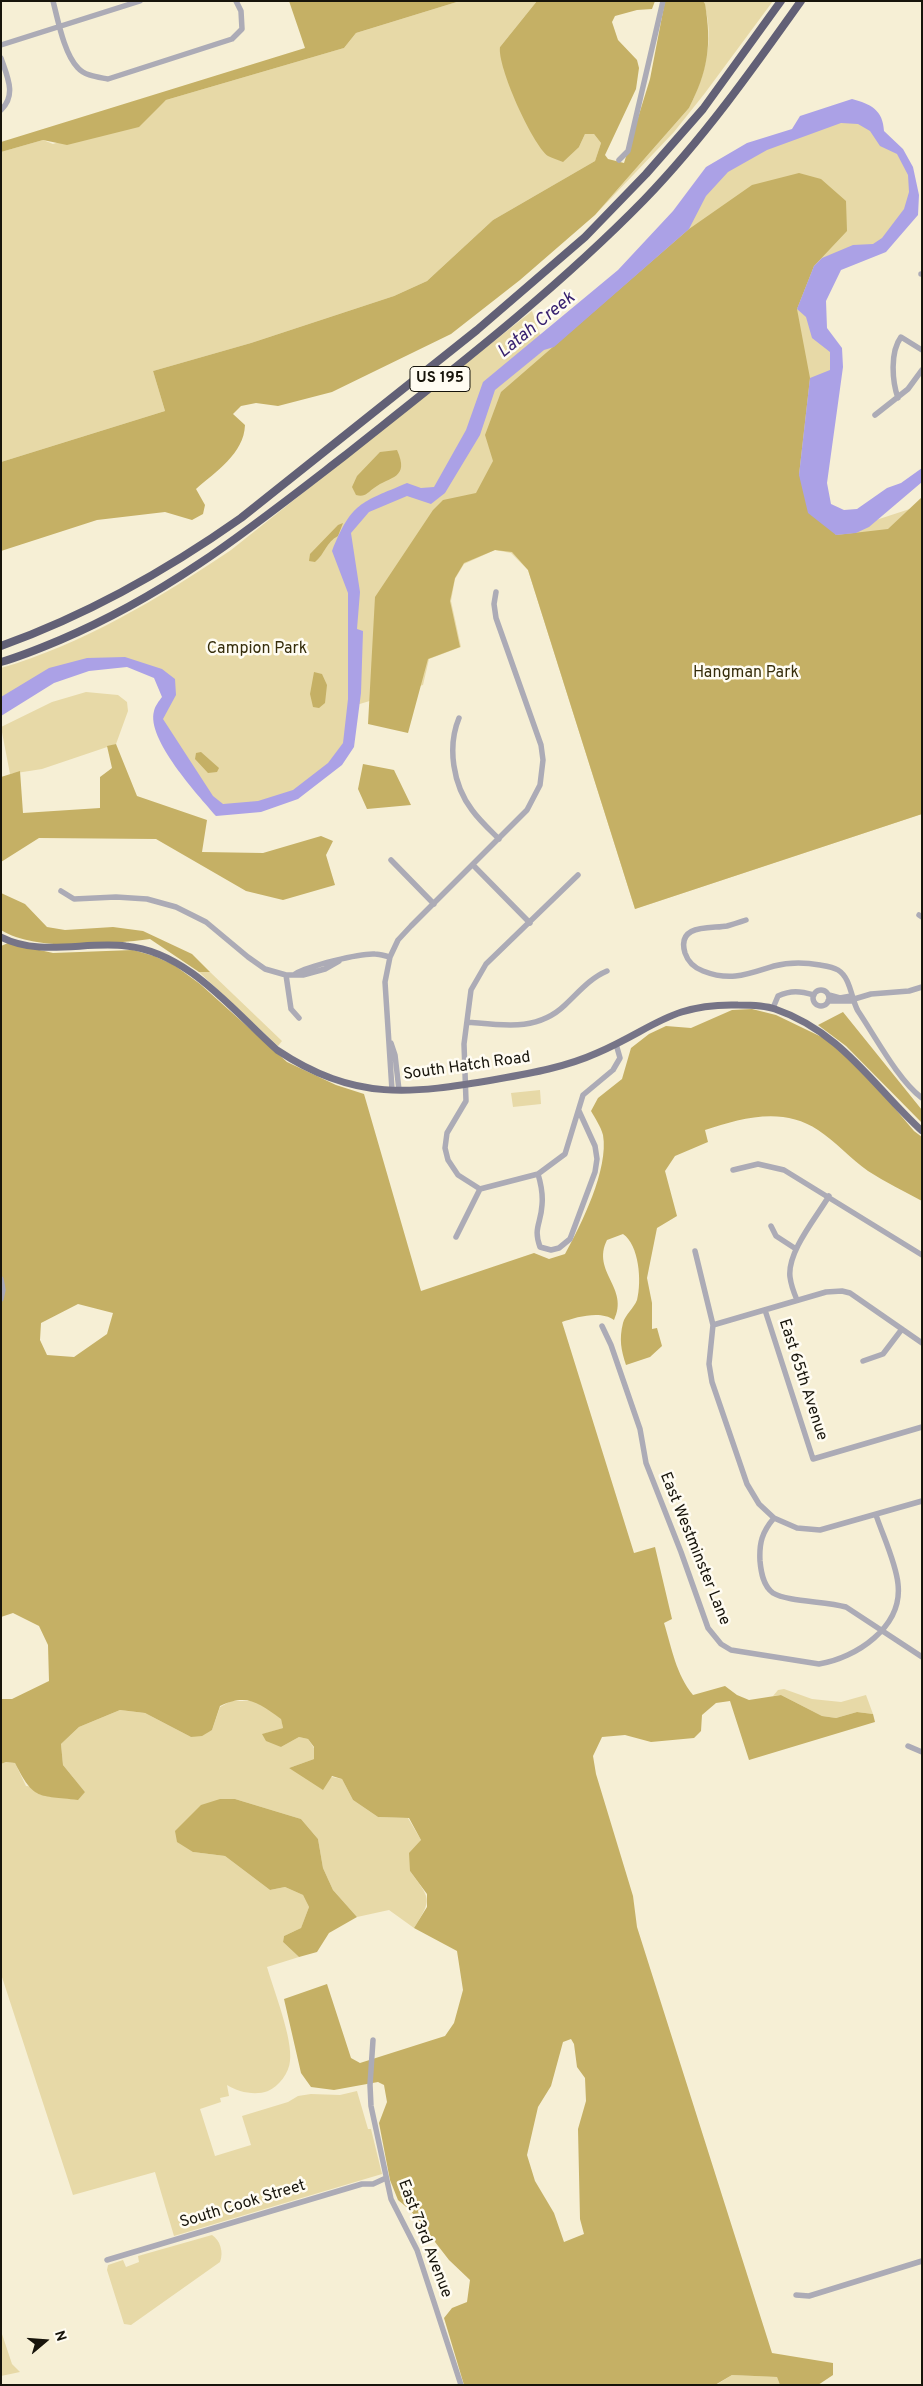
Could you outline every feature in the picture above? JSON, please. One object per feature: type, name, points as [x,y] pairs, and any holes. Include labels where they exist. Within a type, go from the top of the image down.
[{"type":"highway","name":"US 195","points":[[1,646],[84,612],[140,583],[200,546],[241,518],[477,330],[585,237],[646,174],[703,108],[781,1]]},
{"type":"highway","name":"US 195","points":[[1,662],[83,630],[136,604],[186,574],[274,512],[530,306],[601,242],[645,199],[688,151],[755,67],[801,1]]},
{"type":"main road","name":"South Hatch Road","points":[[2,939],[37,947],[125,946],[158,954],[191,973],[277,1050],[307,1069],[354,1086],[396,1090],[464,1085],[563,1066],[597,1053],[683,1010],[720,1004],[773,1008],[807,1023],[841,1046],[922,1131]]},
{"type":"street","points":[[53,1],[71,58],[79,70],[108,79],[232,39],[242,29],[241,11],[236,1]]},
{"type":"street","points":[[1,46],[140,1]]},
{"type":"street","points":[[619,160],[628,151],[663,1]]},
{"type":"street","points":[[1,58],[10,94],[7,104],[1,110]]},
{"type":"street","points":[[898,398],[894,385],[896,344],[901,337],[922,350]]},
{"type":"street","points":[[875,415],[908,389],[922,370]]},
{"type":"street","points":[[396,1090],[396,1055],[390,1041],[385,982],[390,957],[398,940],[528,810],[540,785],[543,760],[536,728],[496,618],[494,604],[496,592]]},
{"type":"street","points":[[459,718],[452,734],[454,765],[460,787],[472,810],[499,839]]},
{"type":"street","points":[[391,860],[434,904]]},
{"type":"street","points":[[473,865],[530,922]]},
{"type":"street","points":[[578,875],[486,964],[472,990],[464,1044],[466,1101],[447,1133],[445,1148],[448,1160],[458,1175],[480,1189],[538,1174],[565,1154],[583,1095],[614,1070],[620,1058],[616,1044]]},
{"type":"street","points":[[61,891],[74,899],[147,898],[176,907],[206,922],[248,958],[265,969],[286,975],[295,974],[324,963],[374,954],[390,957]]},
{"type":"street","points":[[746,920],[728,926],[699,927],[691,931],[683,947],[690,962],[698,969],[724,976],[754,974],[789,963],[805,962],[832,967],[840,971],[850,988],[852,999],[904,1078],[914,1092],[922,1098]]},
{"type":"street","points":[[467,1022],[517,1026],[543,1021],[561,1009],[596,975],[607,971]]},
{"type":"street","points":[[286,975],[291,1009],[299,1018]]},
{"type":"street","points":[[828,998],[852,999],[871,994],[909,991],[922,987]]},
{"type":"street","points":[[814,996],[820,990],[825,990],[828,998]]},
{"type":"street","points":[[773,1008],[778,996],[786,992],[799,991],[814,996]]},
{"type":"street","points":[[814,996],[814,1001],[818,1005],[824,1005],[828,998]]},
{"type":"street","points":[[538,1174],[541,1184],[542,1206],[536,1234],[540,1247],[551,1250],[559,1248],[570,1239],[595,1172],[597,1160],[595,1146],[579,1110]]},
{"type":"street","points":[[733,1170],[758,1164],[770,1166],[799,1177],[922,1255]]},
{"type":"street","points":[[456,1237],[480,1189]]},
{"type":"street","points":[[797,1300],[790,1277],[790,1264],[796,1249],[829,1196]]},
{"type":"street","points":[[771,1226],[776,1236],[796,1249]]},
{"type":"street","points":[[695,1251],[712,1326],[709,1364],[712,1382],[750,1489],[760,1505],[774,1518],[797,1528],[811,1531],[829,1529],[922,1501]]},
{"type":"street","points":[[1,1279],[3,1290],[1,1299]]},
{"type":"street","points":[[712,1326],[826,1292],[842,1291],[855,1296],[922,1343]]},
{"type":"street","name":"East 65th Avenue","points":[[765,1310],[813,1458],[922,1427]]},
{"type":"street","name":"East Westminster Lane","points":[[602,1326],[611,1345],[640,1429],[646,1463],[659,1500],[682,1552],[708,1628],[721,1644],[742,1653],[819,1664],[831,1662],[850,1654],[872,1641],[882,1630]]},
{"type":"street","points":[[863,1361],[883,1354],[902,1329]]},
{"type":"street","points":[[876,1515],[898,1584],[896,1602],[882,1630]]},
{"type":"street","points":[[774,1518],[764,1531],[760,1543],[763,1580],[771,1592],[782,1597],[846,1607],[922,1657]]},
{"type":"street","points":[[908,1746],[922,1752]]},
{"type":"street","name":"East 73rd Avenue","points":[[373,2040],[370,2085],[371,2106],[391,2199],[417,2250],[461,2385]]},
{"type":"street","name":"South Cook Street","points":[[107,2260],[362,2184],[373,2184],[386,2178]]},
{"type":"street","points":[[796,2295],[809,2296],[922,2261]]},
{"type":"green space","points":[[289,1],[460,1],[356,33],[344,48],[166,100],[139,127],[67,145],[43,140],[1,152],[1,142],[305,48]]},
{"type":"green space","points":[[460,1],[537,1],[500,47],[579,147],[585,134],[594,134],[601,143],[595,161],[493,220],[427,281],[394,296],[251,343],[153,371],[165,411],[1,462],[1,152],[43,140],[53,144],[155,110],[166,100],[344,48],[356,33]]},
{"type":"green space","points":[[537,1],[655,1],[652,9],[637,10],[615,16],[612,22],[618,40],[637,60],[639,68],[636,89],[605,155],[608,159],[624,163],[650,79],[665,1],[703,1],[705,4],[708,32],[707,58],[701,82],[689,108],[595,215],[520,280],[451,334],[332,392],[278,406],[256,403],[241,406],[233,414],[245,425],[240,445],[220,469],[196,489],[205,505],[203,514],[192,520],[165,512],[97,520],[1,551],[1,462],[165,411],[153,371],[251,343],[394,296],[427,281],[493,220],[595,161],[601,143],[594,134],[585,134],[579,147],[563,162],[548,156],[533,137],[510,87],[504,70],[500,47]]},
{"type":"green space","points":[[703,1],[773,1],[674,132],[595,215],[689,108],[704,70],[709,42],[709,28]]},
{"type":"green space","name":"Hangman Park","points":[[860,115],[901,152],[911,171],[914,194],[879,249],[851,255],[813,298],[835,349],[819,508],[876,520],[922,505],[922,814],[635,909],[528,570],[511,553],[495,550],[464,564],[455,579],[451,601],[461,647],[429,659],[423,685],[353,706],[349,743],[334,765],[295,795],[221,810],[159,721],[167,684],[127,663],[88,665],[1,707],[1,668],[31,658],[91,633],[149,602],[231,550],[532,311],[543,343],[625,275],[698,192],[751,151]]},
{"type":"green space","name":"Hangman Park","points":[[799,173],[821,179],[846,201],[847,231],[814,266],[797,309],[810,378],[799,475],[836,535],[888,529],[922,497],[922,814],[635,909],[528,570],[512,552],[495,550],[464,563],[455,578],[450,601],[460,647],[428,659],[408,733],[368,724],[375,597],[433,510],[443,500],[476,493],[493,461],[485,435],[501,392],[689,229],[752,185]]},
{"type":"green space","points":[[397,450],[401,466],[400,472],[364,495],[356,495],[352,487],[357,476],[380,452]]},
{"type":"green space","points":[[343,523],[338,536],[331,541],[318,559],[315,562],[309,561],[310,554],[338,525]]},
{"type":"green space","points":[[314,672],[322,674],[327,685],[325,703],[319,708],[313,707],[310,694]]},
{"type":"green space","points":[[86,692],[118,695],[127,702],[128,711],[116,744],[42,769],[10,774],[1,727],[52,702]]},
{"type":"green space","points":[[116,744],[137,796],[207,820],[202,852],[263,853],[321,836],[333,841],[326,855],[335,885],[283,900],[246,891],[156,839],[39,838],[1,862],[1,777],[20,771],[23,813],[100,808],[100,777],[112,768],[107,746]]},
{"type":"green space","points":[[201,752],[219,768],[217,772],[208,773],[195,759],[196,753]]},
{"type":"green space","points":[[363,764],[394,770],[411,805],[367,809],[358,789]]},
{"type":"green space","points":[[1,893],[25,904],[47,927],[65,930],[113,927],[143,931],[192,954],[210,972],[199,972],[150,939],[74,945],[53,944],[16,937],[1,930]]},
{"type":"green space","points":[[8,943],[53,953],[133,950],[154,956],[174,965],[200,984],[287,1062],[336,1085],[364,1094],[421,1291],[534,1253],[549,1259],[565,1254],[586,1213],[602,1164],[603,1135],[591,1111],[598,1098],[622,1079],[631,1048],[649,1034],[666,1026],[691,1028],[732,1010],[752,1009],[776,1015],[832,1042],[864,1072],[914,1131],[922,1137],[922,1201],[868,1171],[818,1130],[791,1118],[762,1116],[747,1118],[705,1130],[708,1142],[675,1156],[665,1171],[677,1216],[657,1228],[647,1278],[652,1303],[652,1329],[657,1328],[662,1346],[650,1357],[626,1365],[621,1344],[621,1334],[624,1320],[637,1300],[639,1274],[633,1246],[623,1234],[607,1240],[603,1251],[606,1271],[615,1289],[617,1299],[618,1309],[614,1320],[602,1315],[596,1315],[562,1322],[634,1553],[655,1547],[672,1619],[664,1623],[678,1670],[693,1695],[725,1686],[737,1695],[749,1700],[781,1695],[822,1716],[836,1718],[857,1712],[873,1714],[875,1722],[749,1760],[730,1701],[716,1703],[702,1715],[701,1731],[694,1738],[651,1742],[625,1735],[602,1737],[593,1756],[596,1774],[633,1896],[637,1927],[772,2353],[833,2363],[833,2375],[818,2385],[780,2385],[777,2377],[732,2375],[715,2385],[464,2385],[444,2318],[452,2308],[467,2302],[470,2280],[449,2260],[411,2211],[398,2200],[390,2180],[379,2123],[387,2102],[384,2085],[378,2082],[334,2090],[311,2087],[301,2073],[284,1999],[327,1984],[351,2058],[360,2063],[445,2036],[454,2023],[463,1990],[457,1951],[414,1928],[427,1907],[427,1894],[410,1871],[409,1853],[421,1840],[409,1818],[378,1817],[353,1800],[342,1779],[332,1776],[323,1790],[289,1768],[314,1759],[314,1747],[308,1739],[299,1737],[281,1747],[266,1741],[262,1734],[283,1728],[281,1719],[259,1704],[245,1700],[229,1702],[220,1706],[212,1730],[202,1736],[191,1737],[145,1713],[120,1710],[79,1727],[61,1744],[63,1765],[85,1792],[78,1800],[39,1794],[27,1784],[15,1763],[6,1762],[1,1764],[1,1699],[12,1699],[49,1681],[48,1645],[39,1626],[13,1613],[1,1617],[1,946]],"holes":[[[78,1304],[113,1313],[107,1334],[74,1357],[47,1355],[40,1340],[41,1323]],[[571,2039],[574,2044],[577,2067],[585,2078],[586,2101],[578,2129],[580,2219],[584,2234],[564,2242],[554,2213],[535,2181],[527,2155],[538,2107],[551,2086],[563,2042]]]},
{"type":"green space","points":[[199,972],[210,972],[282,1041],[278,1046]]},
{"type":"green space","points":[[843,1012],[922,1110],[922,1123],[846,1046],[818,1025]]},
{"type":"green space","points":[[540,1090],[541,1104],[513,1107],[511,1093]]},
{"type":"green space","points":[[784,1689],[812,1699],[841,1702],[866,1695],[873,1714],[857,1712],[836,1718],[822,1716],[781,1695],[773,1696],[778,1690]]},
{"type":"green space","points":[[231,1701],[257,1701],[281,1718],[283,1728],[263,1734],[281,1747],[299,1737],[308,1739],[314,1748],[314,1759],[289,1768],[342,1779],[353,1800],[378,1817],[408,1818],[421,1840],[410,1871],[427,1899],[424,1910],[414,1928],[389,1910],[357,1917],[333,1890],[323,1868],[318,1839],[301,1819],[235,1799],[221,1799],[193,1852],[225,1856],[270,1890],[285,1887],[303,1895],[309,1907],[301,1928],[284,1936],[283,1942],[299,1957],[267,1967],[289,2040],[290,2061],[288,2070],[280,2082],[268,2091],[258,2093],[247,2092],[236,2090],[227,2085],[229,2096],[220,2098],[221,2102],[200,2109],[215,2156],[251,2145],[242,2116],[288,2102],[298,2096],[311,2094],[340,2095],[357,2091],[368,2129],[371,2129],[382,2174],[174,2236],[155,2172],[73,2195],[1,1974],[1,1764],[6,1762],[15,1763],[26,1786],[85,1792],[63,1765],[61,1744],[79,1727],[120,1710],[145,1713],[191,1737],[212,1730],[220,1707]]},
{"type":"green space","points":[[220,1799],[235,1799],[301,1819],[318,1839],[323,1868],[333,1890],[357,1917],[329,1933],[317,1952],[299,1957],[283,1942],[284,1936],[301,1928],[309,1907],[303,1895],[285,1887],[270,1890],[225,1856],[193,1852],[177,1842],[175,1831],[201,1805]]},
{"type":"green space","points":[[212,2235],[220,2247],[222,2254],[220,2262],[131,2325],[124,2324],[107,2270],[108,2265],[123,2260],[126,2267],[139,2262],[138,2256]]},
{"type":"green space","points":[[1,2331],[12,2364],[20,2372],[1,2376]]},
{"type":"green space","points":[[732,2375],[777,2377],[780,2385],[716,2385]]},
{"type":"shaded area","points":[[852,99],[865,103],[878,113],[884,131],[903,149],[913,167],[919,195],[918,215],[886,252],[841,270],[826,301],[827,328],[842,348],[843,367],[827,483],[831,504],[844,510],[857,509],[887,488],[901,483],[922,468],[922,482],[869,527],[856,533],[836,535],[808,513],[799,475],[810,378],[830,370],[830,352],[812,338],[806,317],[797,309],[814,266],[822,258],[853,245],[873,244],[882,238],[904,209],[909,192],[908,175],[897,154],[880,146],[870,131],[858,124],[841,123],[767,150],[728,172],[706,196],[689,229],[554,347],[544,350],[495,390],[480,435],[445,493],[431,504],[407,496],[369,512],[351,533],[360,592],[357,629],[363,631],[361,693],[354,747],[342,765],[298,799],[261,812],[216,816],[175,766],[158,736],[154,723],[154,711],[162,697],[154,678],[127,667],[89,671],[54,683],[1,716],[1,697],[49,668],[87,658],[125,657],[162,669],[175,679],[176,695],[163,719],[213,796],[223,804],[258,801],[293,790],[328,763],[343,743],[348,699],[348,593],[332,551],[352,513],[368,500],[407,483],[421,488],[434,487],[466,430],[483,382],[618,270],[673,211],[706,167],[747,143],[792,129],[800,116]]},
{"type":"water label","name":"Latah Creek","points":[[537,326]]},
{"type":"park label","name":"Campion Park","points":[[257,650]]}]
